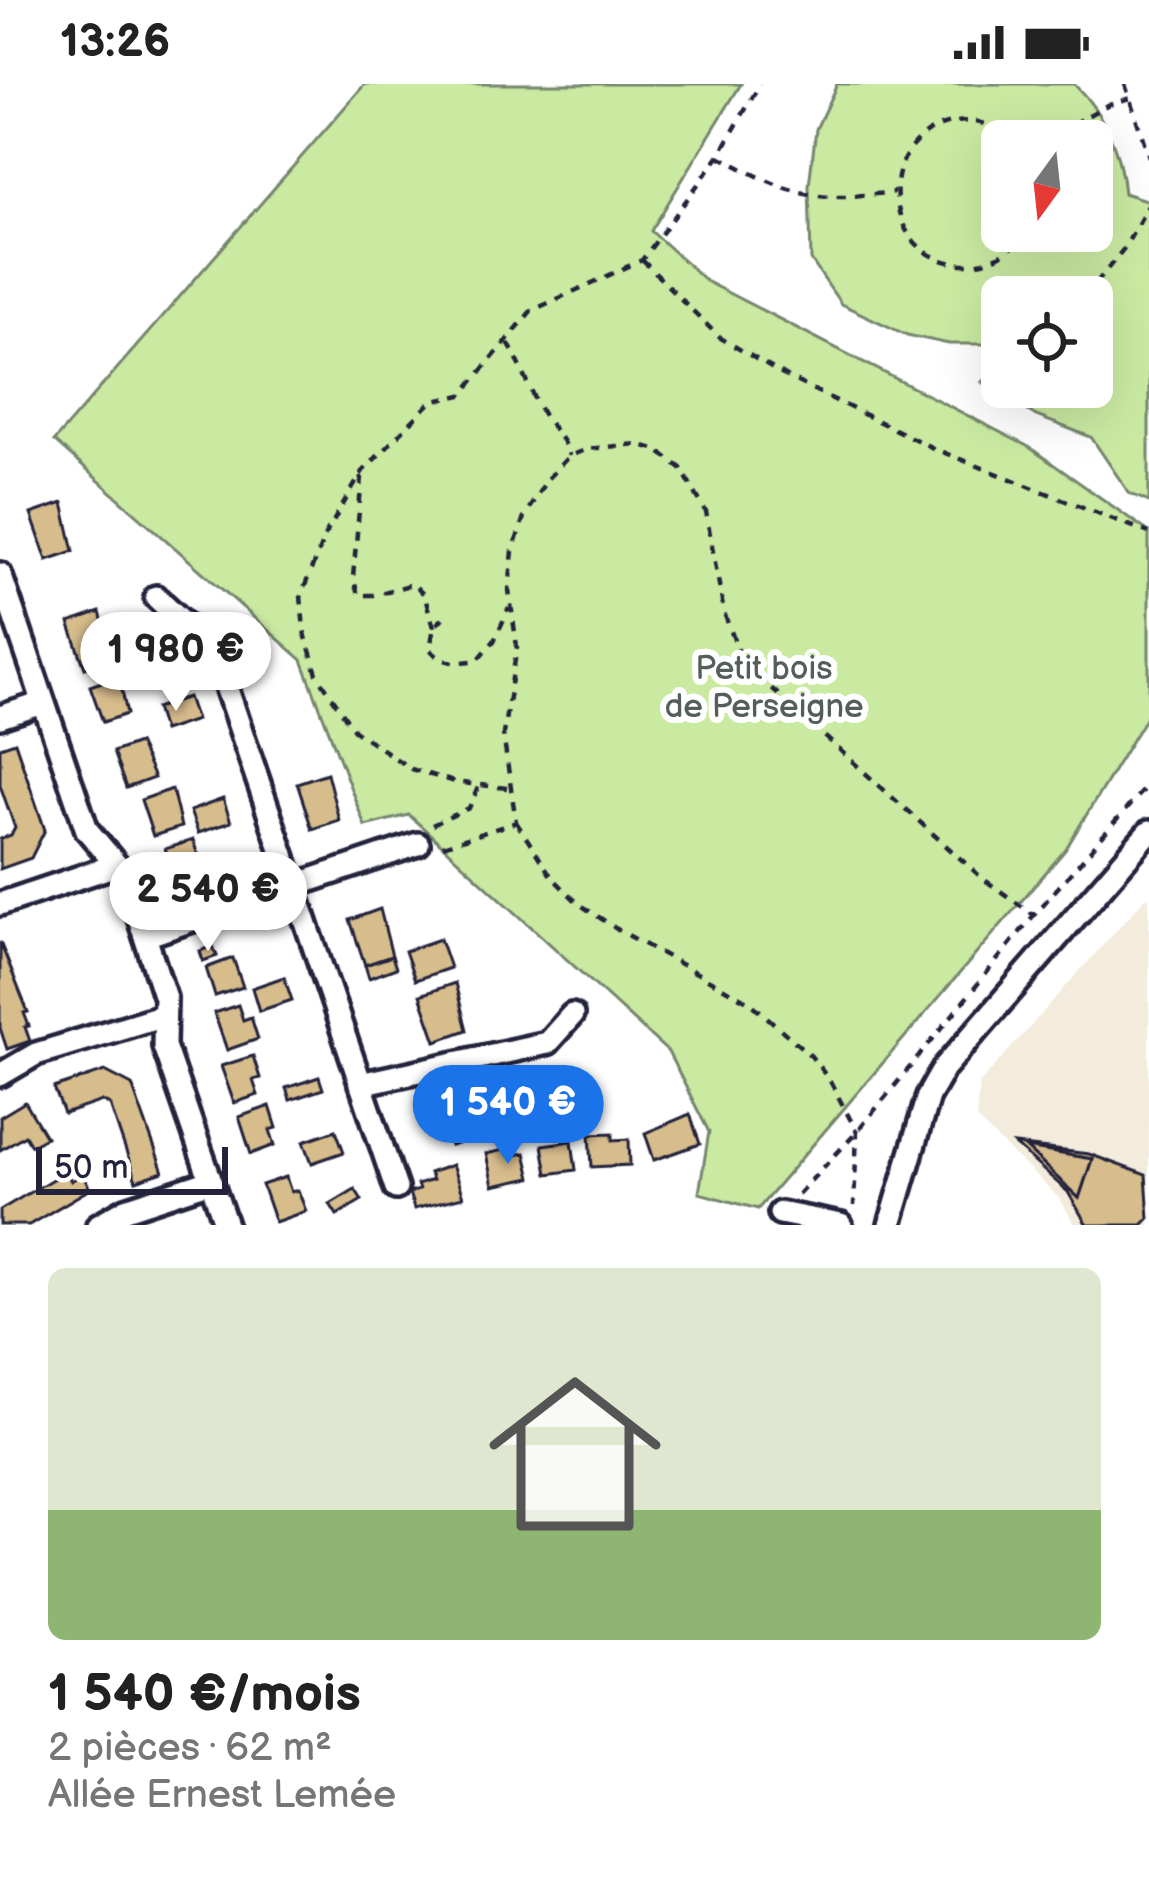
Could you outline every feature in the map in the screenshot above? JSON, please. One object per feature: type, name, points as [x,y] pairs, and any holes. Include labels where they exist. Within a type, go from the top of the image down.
[{"type":"street","points":[[0,574],[86,830],[125,875],[165,998],[164,1046],[226,1225]]},
{"type":"street","points":[[156,597],[214,651],[396,1188]]},
{"type":"street","points":[[0,717],[43,703]]},
{"type":"street","points":[[890,1225],[928,1096],[944,1068],[1149,832]]},
{"type":"street","points":[[145,936],[427,840]]},
{"type":"street","points":[[0,904],[116,865]]},
{"type":"street","points":[[0,1075],[36,1054],[164,1015]]},
{"type":"street","points":[[360,1084],[548,1043],[572,1015]]},
{"type":"street","points":[[98,1225],[126,1209],[211,1181]]},
{"type":"street","points":[[780,1213],[842,1225]]},
{"type":"path","points":[[508,788],[411,769],[355,730],[317,674],[304,630],[302,596],[326,535],[363,471],[431,402],[462,395],[531,310],[642,260],[719,156],[760,84]]},
{"type":"path","points":[[1125,84],[1149,157]]},
{"type":"path","points":[[1080,120],[1130,98]]},
{"type":"path","points":[[981,123],[944,124],[924,134],[908,150],[897,170],[898,216],[910,238],[928,254],[951,263],[976,264],[1004,252]]},
{"type":"path","points":[[719,156],[779,188],[821,197],[894,192]]},
{"type":"path","points":[[1102,276],[1125,248],[1149,204]]},
{"type":"path","points":[[642,260],[719,337],[783,375],[938,450],[1149,533]]},
{"type":"path","points":[[508,343],[569,456]]},
{"type":"path","points":[[853,1225],[857,1132],[830,1082],[789,1034],[737,993],[578,903],[552,877],[516,822],[508,788],[504,716],[517,647],[511,603],[513,550],[524,518],[547,479],[569,456],[587,449],[638,444],[657,450],[681,468],[706,512],[724,613],[743,663],[982,878],[1034,915]]},
{"type":"path","points":[[363,471],[353,577],[358,595],[413,584],[424,595],[434,627],[430,649],[437,658],[456,664],[478,660],[494,640],[511,603]]},
{"type":"path","points":[[434,627],[443,617]]},
{"type":"path","points":[[780,1213],[857,1132],[1149,783]]},
{"type":"path","points":[[427,840],[473,802],[479,785]]},
{"type":"path","points":[[427,840],[516,822]]},
{"type":"shaded area","points":[[1146,897],[1149,1225],[1075,1225],[1060,1199],[976,1119],[979,1084]]},
{"type":"green space","name":"Petit bois de Perseigne","points":[[365,84],[741,84],[651,231],[707,282],[1029,447],[1149,532],[1149,712],[1065,850],[758,1209],[699,1193],[709,1132],[668,1052],[409,815],[365,826],[302,660],[54,441]]},
{"type":"green space","points":[[837,84],[1074,84],[1101,120],[981,120],[981,252],[1113,252],[1113,145],[1124,193],[1149,201],[1149,502],[1129,493],[1091,437],[1023,408],[1113,408],[1113,276],[981,276],[981,344],[949,344],[907,335],[841,304],[811,260],[809,185],[816,129]]},
{"type":"building","points":[[63,503],[74,551],[47,560],[31,514]]},
{"type":"building","points":[[100,612],[112,659],[85,668],[69,623]]},
{"type":"building","points":[[119,676],[127,714],[103,722],[90,686]]},
{"type":"building","points":[[188,697],[196,720],[163,731],[156,708]]},
{"type":"building","points":[[15,742],[45,830],[31,858],[0,869],[0,839],[15,828],[0,785],[0,747]]},
{"type":"building","points":[[138,743],[154,778],[126,788],[113,752]]},
{"type":"building","points":[[327,773],[339,820],[312,829],[297,783]]},
{"type":"building","points":[[172,789],[181,827],[153,836],[141,800]]},
{"type":"building","points":[[223,799],[231,822],[198,833],[190,811]]},
{"type":"building","points":[[193,840],[202,868],[175,878],[165,849]]},
{"type":"building","points":[[191,880],[194,891],[181,896],[177,885]]},
{"type":"building","points":[[380,909],[392,956],[365,965],[350,920]]},
{"type":"building","points":[[440,939],[450,968],[415,980],[405,951]]},
{"type":"building","points":[[0,942],[28,1012],[24,1013],[30,1041],[7,1049],[0,1028]]},
{"type":"building","points":[[213,946],[217,956],[203,961],[200,951]]},
{"type":"building","points":[[392,956],[396,968],[369,978],[365,965]]},
{"type":"building","points":[[233,958],[243,987],[215,996],[206,968]]},
{"type":"building","points":[[284,977],[292,1000],[259,1011],[252,988]]},
{"type":"building","points":[[455,983],[467,1030],[436,1041],[420,995]]},
{"type":"building","points":[[238,1005],[243,1020],[251,1017],[258,1039],[227,1050],[214,1013]]},
{"type":"building","points":[[253,1056],[260,1078],[253,1080],[258,1095],[234,1103],[221,1066]]},
{"type":"building","points":[[105,1071],[132,1085],[163,1172],[136,1181],[110,1105],[102,1101],[64,1114],[54,1088]]},
{"type":"building","points":[[319,1077],[323,1089],[290,1100],[286,1088]]},
{"type":"building","points":[[575,1082],[580,1116],[556,1119],[551,1085]]},
{"type":"building","points":[[25,1102],[46,1137],[31,1145],[25,1135],[0,1150],[0,1117]]},
{"type":"building","points":[[463,1105],[474,1138],[451,1146],[440,1113]]},
{"type":"building","points":[[270,1106],[277,1128],[270,1130],[275,1145],[251,1154],[239,1117]]},
{"type":"building","points":[[690,1114],[700,1144],[654,1160],[645,1133]]},
{"type":"building","points":[[336,1130],[344,1152],[312,1163],[304,1141]]},
{"type":"building","points":[[613,1133],[613,1140],[629,1139],[630,1165],[592,1167],[590,1134]]},
{"type":"building","points":[[572,1141],[576,1170],[547,1174],[542,1145]]},
{"type":"building","points":[[1015,1145],[1089,1154],[1146,1175],[1149,1218],[1142,1225],[1087,1225],[1068,1192]],"holes":[[[1026,1148],[1092,1159],[1079,1198]]]},
{"type":"building","points":[[1026,1148],[1092,1159],[1079,1198]]},
{"type":"building","points":[[508,1149],[510,1156],[525,1153],[531,1178],[493,1186],[486,1154]]},
{"type":"building","points":[[452,1165],[463,1197],[414,1209],[409,1193],[432,1180],[429,1173]]},
{"type":"building","points":[[66,1171],[71,1181],[82,1174],[90,1189],[29,1225],[0,1225],[0,1210]]},
{"type":"building","points":[[286,1177],[291,1192],[298,1190],[306,1211],[275,1222],[262,1185]]},
{"type":"building","points":[[355,1189],[362,1200],[337,1215],[330,1204]]}]
